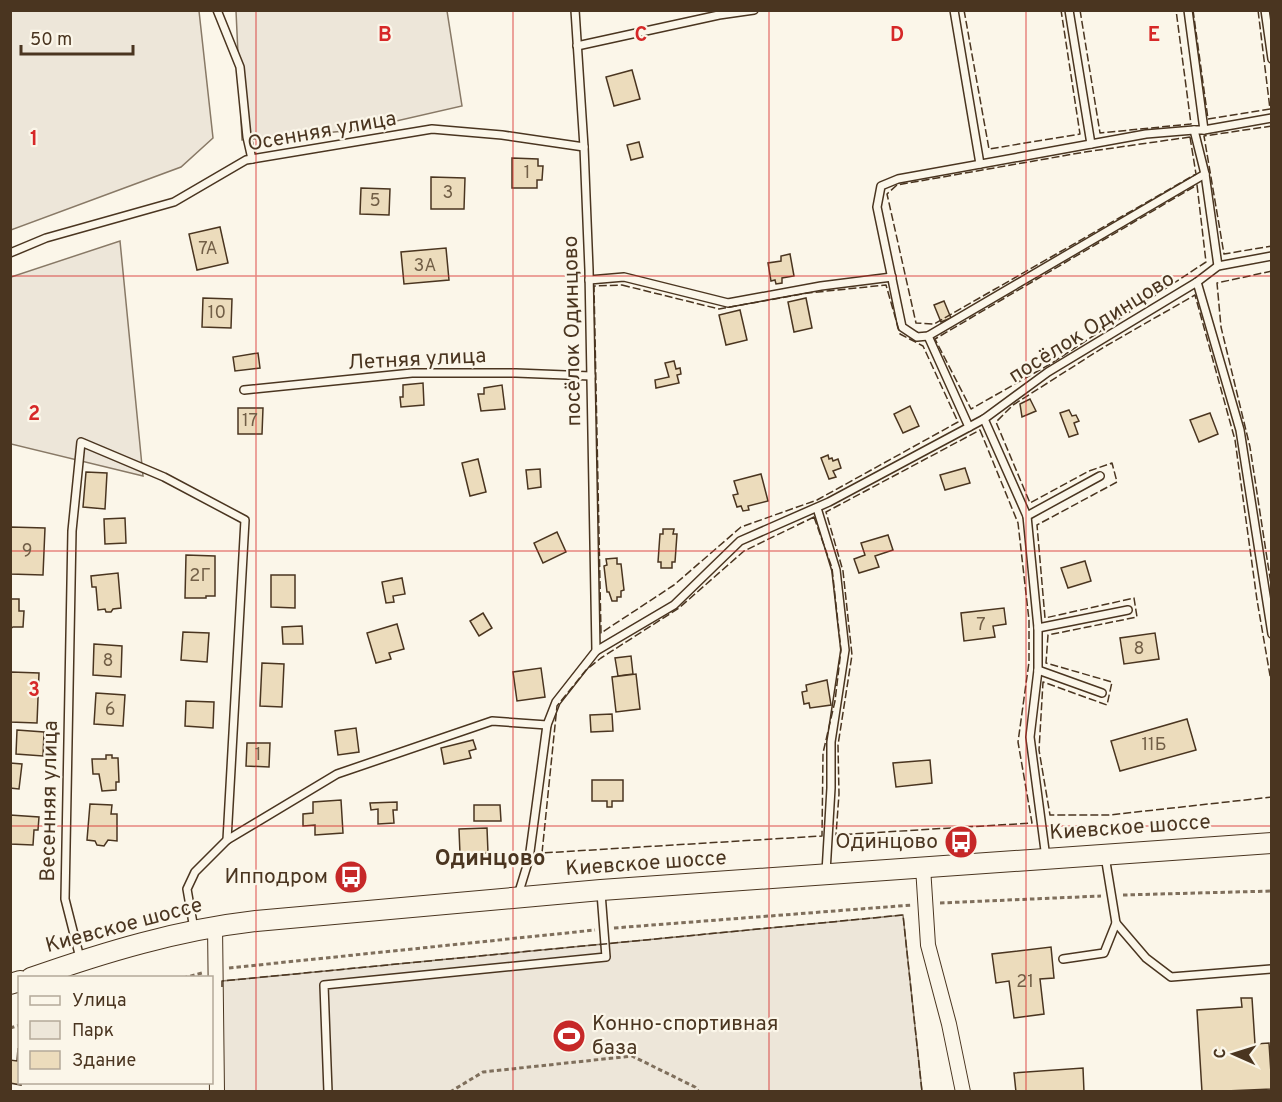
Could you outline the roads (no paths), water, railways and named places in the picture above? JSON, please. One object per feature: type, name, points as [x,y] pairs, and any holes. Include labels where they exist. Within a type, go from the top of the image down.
[{"type":"main road","name":"Киевское шоссе","points":[[37,976],[115,949],[215,926],[256,921],[601,890],[1272,843]]},
{"type":"street","points":[[922,867],[928,945],[949,1024],[963,1092]]},
{"type":"street","points":[[215,926],[217,1092]]},
{"type":"lane","points":[[216,10],[240,67],[247,137],[252,159]]},
{"type":"lane","name":"посёлок Одинцово","points":[[575,10],[584,147],[589,280],[596,651]]},
{"type":"lane","points":[[578,46],[719,15],[754,10]]},
{"type":"lane","points":[[954,10],[980,164]]},
{"type":"lane","points":[[1069,10],[1091,144]]},
{"type":"lane","points":[[1188,10],[1204,130]]},
{"type":"lane","points":[[1265,10],[1272,59]]},
{"type":"lane","points":[[1205,174],[928,336],[916,337],[902,327],[877,207],[881,186],[898,178],[1146,134],[1204,130],[1272,118]]},
{"type":"lane","name":"Осенняя улица","points":[[10,253],[46,238],[174,202],[246,160],[432,129],[502,135],[584,147]]},
{"type":"lane","points":[[1194,130],[1205,174],[1218,266]]},
{"type":"lane","name":"посёлок Одинцово","points":[[517,899],[529,859],[547,725],[556,702],[596,651],[674,605],[740,541],[817,508],[969,427],[1048,372],[1197,282],[1218,266],[1272,256]]},
{"type":"lane","points":[[589,280],[624,277],[728,303],[821,286],[892,277]]},
{"type":"lane","points":[[1197,282],[1240,430],[1272,634]]},
{"type":"lane","points":[[928,336],[969,427]]},
{"type":"lane","name":"Летняя улица","points":[[244,390],[412,373],[591,375]]},
{"type":"lane","points":[[984,418],[1027,516],[1038,628],[1038,670],[1029,737],[1046,858]]},
{"type":"lane","name":"Весенняя улица","points":[[81,961],[65,899],[72,531],[81,442],[164,477],[245,520],[227,840]]},
{"type":"lane","points":[[1027,516],[1100,476]]},
{"type":"lane","points":[[817,508],[836,570],[845,650],[831,742],[826,874]]},
{"type":"lane","points":[[1038,628],[1128,610]]},
{"type":"lane","points":[[1038,670],[1102,693]]},
{"type":"lane","points":[[194,931],[187,889],[195,872],[227,840],[337,774],[492,722],[547,725]]},
{"type":"lane","points":[[1104,854],[1116,923],[1146,958],[1171,976],[1270,969]]},
{"type":"lane","points":[[328,1092],[324,985],[606,957],[601,890]]},
{"type":"lane","points":[[1064,959],[1104,953],[1116,923]]},
{"type":"place","name":"Одинцово","points":[[961,842]]},
{"type":"place","name":"Ипподром","points":[[351,877]]},
{"type":"place","name":"Конно-спортивная база","points":[[569,1036]]},
{"type":"district","name":"Одинцово","points":[[490,859]]}]
